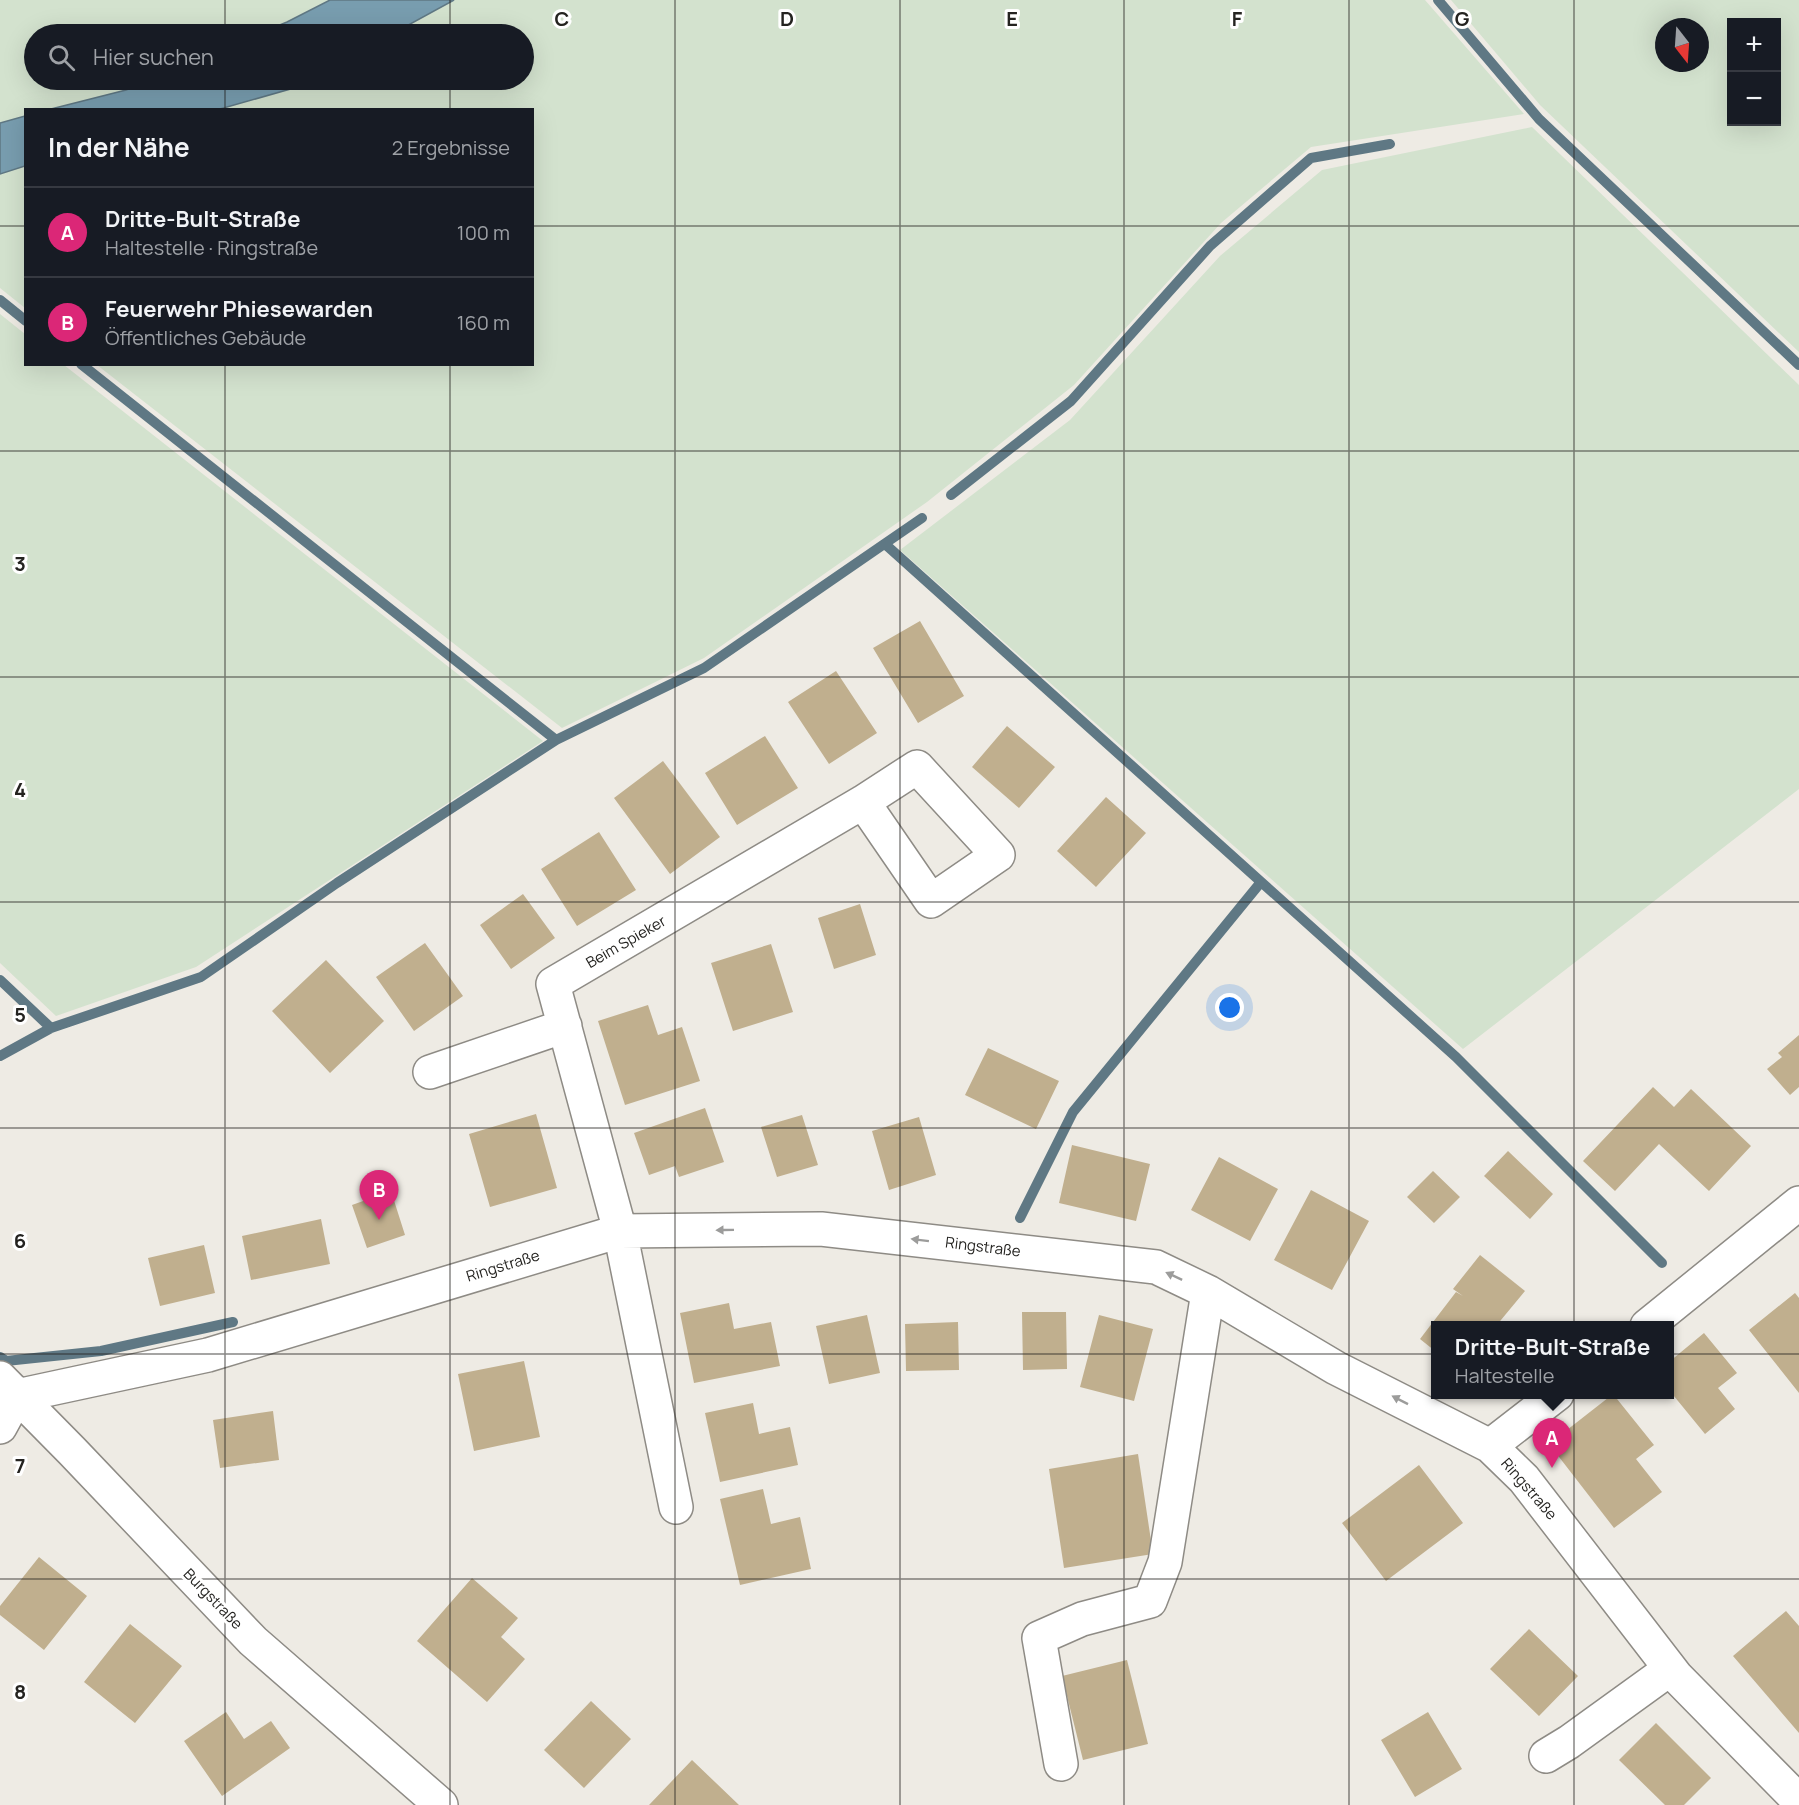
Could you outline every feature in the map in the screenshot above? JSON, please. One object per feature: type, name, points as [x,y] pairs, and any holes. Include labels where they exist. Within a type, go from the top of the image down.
[{"type":"street","name":"Beim Spieker","points":[[676,1507],[620,1231],[553,984],[863,802],[917,767],[998,855],[931,901],[863,802]]},
{"type":"street","points":[[430,1072],[565,1026]]},
{"type":"street","points":[[1653,1321],[1799,1203]]},
{"type":"street","name":"Ringstraße","points":[[8,1387],[208,1355],[620,1231],[821,1229],[1156,1267],[1208,1292],[1336,1368],[1490,1446],[1524,1479],[1670,1669],[1799,1801]]},
{"type":"street","points":[[1061,1764],[1039,1638],[1082,1619],[1150,1600],[1166,1562],[1208,1292]]},
{"type":"street","points":[[0,1427],[8,1387]]},
{"type":"street","name":"Burgstraße","points":[[8,1387],[72,1450],[253,1641],[441,1805]]},
{"type":"street","points":[[1490,1446],[1552,1399]]},
{"type":"street","points":[[1546,1756],[1670,1669]]},
{"type":"green space","points":[[0,0],[330,0],[282,24],[24,24],[24,90],[124,90],[90,101],[58,107],[24,108],[24,116],[0,123]]},
{"type":"green space","points":[[454,0],[1425,0],[1524,114],[1311,147],[1221,223],[1074,385],[927,502],[704,658],[562,728],[98,366],[534,366],[534,108],[224,108],[287,90],[534,90],[534,24],[410,24]]},
{"type":"green space","points":[[1451,0],[1799,0],[1799,352],[1540,105]]},
{"type":"green space","points":[[1532,127],[1799,385],[1799,789],[1463,1049],[900,550],[1070,420],[1220,256],[1322,170]]},
{"type":"green space","points":[[24,166],[24,307],[0,288],[0,174]]},
{"type":"green space","points":[[0,314],[24,333],[24,366],[65,366],[543,741],[196,967],[56,1016],[0,963]]},
{"type":"water","points":[[330,0],[454,0],[410,24],[282,24]]},
{"type":"water","points":[[126,90],[287,90],[224,108],[55,108]]},
{"type":"water","points":[[24,116],[24,166],[0,174],[0,123]]},
{"type":"building","points":[[920,621],[964,696],[918,723],[873,648]]},
{"type":"building","points":[[836,671],[877,733],[829,764],[788,702]]},
{"type":"building","points":[[1007,726],[1055,767],[1019,808],[972,767]]},
{"type":"building","points":[[765,736],[798,788],[737,825],[705,773]]},
{"type":"building","points":[[663,761],[720,837],[670,874],[614,798]]},
{"type":"building","points":[[1106,797],[1146,833],[1096,887],[1057,851]]},
{"type":"building","points":[[599,832],[636,890],[577,926],[541,869]]},
{"type":"building","points":[[523,894],[555,938],[511,969],[480,925]]},
{"type":"building","points":[[860,904],[876,955],[834,969],[818,918]]},
{"type":"building","points":[[425,943],[463,996],[414,1031],[376,977]]},
{"type":"building","points":[[771,944],[793,1012],[733,1031],[711,963]]},
{"type":"building","points":[[326,960],[384,1021],[330,1073],[272,1011]]},
{"type":"building","points":[[648,1005],[658,1035],[682,1027],[700,1081],[625,1105],[598,1021]]},
{"type":"building","points":[[1799,1035],[1799,1087],[1790,1095],[1767,1069],[1782,1057],[1778,1053]]},
{"type":"building","points":[[988,1048],[1059,1081],[1036,1129],[965,1095]]},
{"type":"building","points":[[1653,1087],[1674,1107],[1691,1089],[1751,1146],[1709,1191],[1659,1144],[1615,1191],[1583,1161]]},
{"type":"building","points":[[705,1108],[724,1162],[679,1177],[675,1166],[649,1175],[634,1133]]},
{"type":"building","points":[[536,1114],[557,1188],[490,1207],[469,1134]]},
{"type":"building","points":[[802,1115],[818,1165],[777,1177],[761,1127]]},
{"type":"building","points":[[919,1117],[936,1175],[889,1190],[872,1131]]},
{"type":"building","points":[[1072,1145],[1150,1164],[1136,1221],[1059,1203]]},
{"type":"building","points":[[1508,1151],[1553,1194],[1530,1219],[1484,1176]]},
{"type":"building","points":[[1219,1157],[1278,1189],[1250,1241],[1191,1210]]},
{"type":"building","points":[[1433,1171],[1460,1197],[1434,1223],[1407,1197]]},
{"type":"building","points":[[1311,1190],[1369,1221],[1332,1290],[1274,1260]]},
{"type":"building","points":[[391,1191],[405,1235],[367,1248],[352,1205]]},
{"type":"building","points":[[321,1219],[330,1264],[251,1280],[242,1236]]},
{"type":"building","points":[[204,1245],[215,1293],[160,1306],[148,1258]]},
{"type":"building","points":[[1480,1255],[1525,1291],[1500,1321],[1434,1321],[1456,1292],[1463,1296],[1453,1289]]},
{"type":"building","points":[[1795,1293],[1799,1298],[1799,1393],[1749,1330]]},
{"type":"building","points":[[729,1303],[734,1329],[771,1322],[780,1366],[694,1383],[680,1313]]},
{"type":"building","points":[[1022,1312],[1066,1312],[1067,1369],[1023,1370]]},
{"type":"building","points":[[867,1315],[880,1373],[829,1384],[816,1326]]},
{"type":"building","points":[[1099,1315],[1153,1329],[1134,1401],[1080,1387]]},
{"type":"building","points":[[958,1322],[959,1370],[906,1371],[905,1324]]},
{"type":"building","points":[[1431,1325],[1431,1348],[1420,1339]]},
{"type":"building","points":[[1704,1333],[1737,1373],[1718,1388],[1735,1409],[1705,1434],[1674,1396],[1674,1358]]},
{"type":"building","points":[[524,1361],[540,1437],[474,1451],[458,1374]]},
{"type":"building","points":[[1607,1399],[1617,1399],[1654,1445],[1636,1459],[1662,1492],[1614,1528],[1549,1444]]},
{"type":"building","points":[[753,1403],[759,1434],[790,1427],[798,1465],[720,1482],[705,1413]]},
{"type":"building","points":[[273,1411],[279,1460],[220,1468],[213,1420]]},
{"type":"building","points":[[1138,1454],[1153,1554],[1064,1568],[1049,1469]]},
{"type":"building","points":[[1419,1465],[1463,1523],[1386,1581],[1342,1523]]},
{"type":"building","points":[[763,1489],[771,1524],[800,1517],[811,1569],[740,1585],[720,1499]]},
{"type":"building","points":[[39,1557],[87,1596],[44,1650],[0,1615],[0,1606]]},
{"type":"building","points":[[472,1578],[518,1618],[501,1637],[525,1659],[487,1702],[417,1641]]},
{"type":"building","points":[[1786,1611],[1799,1626],[1799,1733],[1733,1656]]},
{"type":"building","points":[[130,1624],[182,1666],[135,1723],[84,1682]]},
{"type":"building","points":[[1529,1629],[1578,1676],[1539,1716],[1490,1669]]},
{"type":"building","points":[[1127,1660],[1148,1744],[1083,1760],[1062,1676]]},
{"type":"building","points":[[591,1701],[631,1739],[584,1788],[544,1750]]},
{"type":"building","points":[[226,1712],[244,1739],[271,1721],[290,1748],[222,1796],[184,1741]]},
{"type":"building","points":[[1428,1712],[1462,1769],[1415,1797],[1381,1740]]},
{"type":"building","points":[[1656,1723],[1711,1778],[1684,1805],[1665,1805],[1619,1760]]},
{"type":"building","points":[[692,1760],[739,1805],[649,1805]]},
{"type":"waterway","points":[[1438,0],[1539,119],[1799,365]]},
{"type":"waterway","points":[[951,495],[1071,401],[1210,246],[1311,158],[1390,144]]},
{"type":"waterway","points":[[0,300],[24,319]]},
{"type":"waterway","points":[[84,366],[556,740]]},
{"type":"waterway","points":[[0,1056],[51,1028],[201,977],[337,883],[556,740],[704,668],[922,518]]},
{"type":"waterway","points":[[885,544],[1456,1057],[1662,1263]]},
{"type":"waterway","points":[[1020,1218],[1073,1112],[1261,882]]},
{"type":"waterway","points":[[0,980],[51,1028]]},
{"type":"waterway","points":[[0,1357],[6,1361],[101,1351],[233,1322]]},
{"type":"place","name":"Feuerwehr Phiesewarden","points":[[379,1220]]},
{"type":"place","name":"Dritte-Bult-Straße","points":[[1552,1468]]}]
